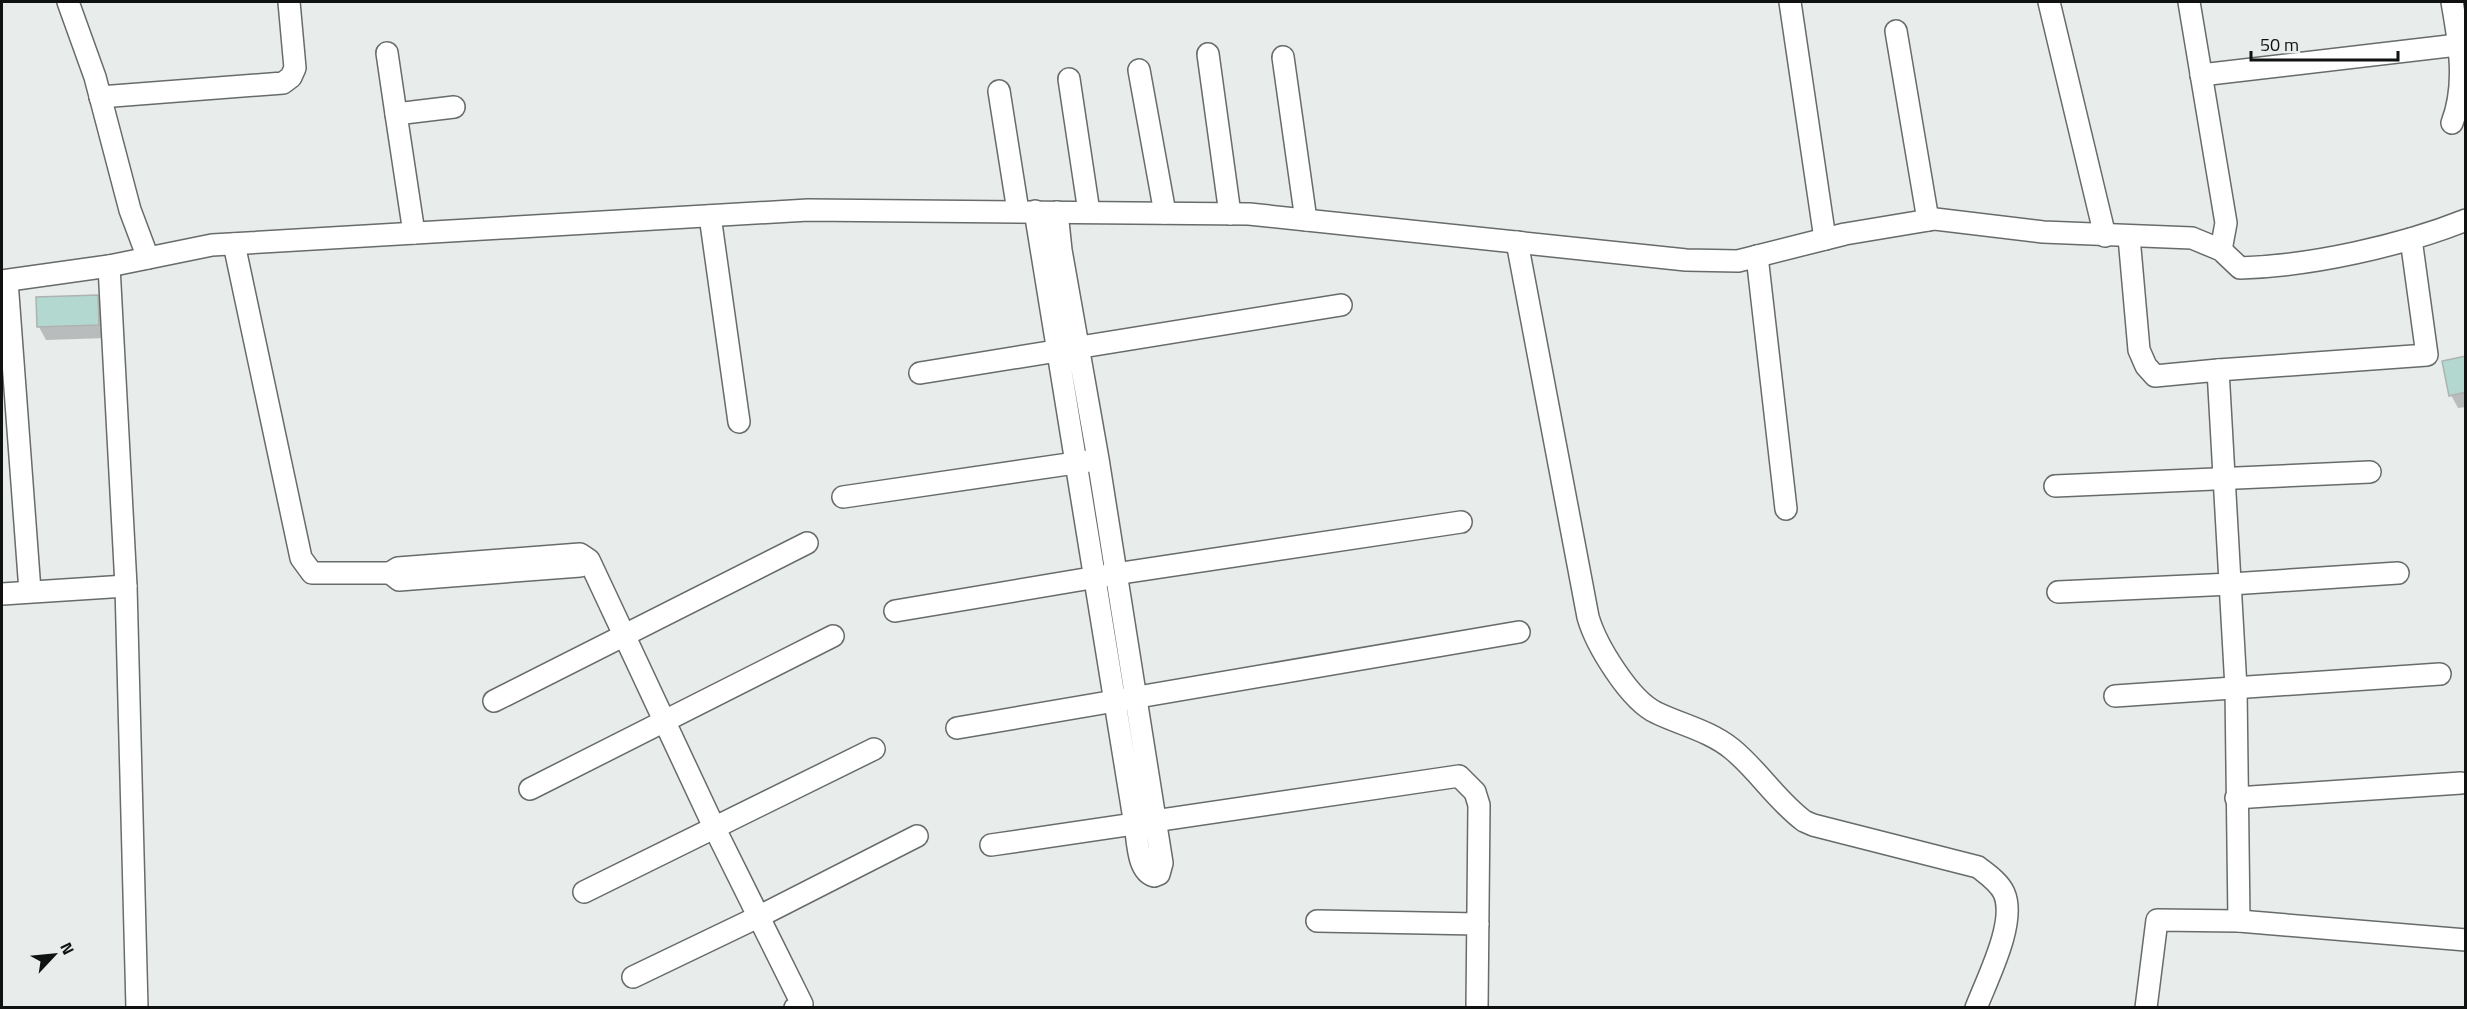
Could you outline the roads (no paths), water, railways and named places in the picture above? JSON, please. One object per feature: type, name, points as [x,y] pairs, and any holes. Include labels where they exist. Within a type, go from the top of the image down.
[{"type":"street","points":[[68,2],[100,97],[130,210],[148,258]]},
{"type":"street","points":[[100,97],[283,83],[291,77],[295,68],[289,2]]},
{"type":"street","points":[[1790,2],[1825,239]]},
{"type":"street","points":[[2049,2],[2104,236]]},
{"type":"street","points":[[2190,2],[2226,223],[2221,250]]},
{"type":"street","points":[[2452,2],[2463,45],[2460,101],[2452,123]]},
{"type":"street","points":[[1896,31],[1928,220]]},
{"type":"street","points":[[2201,75],[2463,45]]},
{"type":"street","points":[[387,52],[414,233]]},
{"type":"street","points":[[1208,54],[1230,214]]},
{"type":"street","points":[[1283,57],[1305,220]]},
{"type":"street","points":[[1139,69],[1165,213]]},
{"type":"street","points":[[1069,79],[1089,212]]},
{"type":"street","points":[[999,91],[1059,352],[1077,462],[1106,575]]},
{"type":"street","points":[[396,114],[454,107]]},
{"type":"street","points":[[30,591],[4,281],[110,266],[212,245],[808,210],[1027,211],[1230,214],[1686,260],[1738,261],[1825,239],[1928,220],[2104,236],[2192,238],[2221,250],[2240,268],[2281,267],[2426,236],[2466,220]]},
{"type":"street","points":[[1057,212],[1061,250],[1098,459],[1106,575],[1145,824]]},
{"type":"street","points":[[710,216],[739,422]]},
{"type":"street","points":[[2129,237],[2139,350],[2146,366],[2155,376],[2427,354],[2411,239]]},
{"type":"street","points":[[1517,242],[1588,617],[1603,653],[1643,704],[1655,712],[1713,736],[1730,747],[1804,820],[1813,825],[1978,867],[1994,879],[2004,893],[2007,924],[1976,1008]]},
{"type":"street","points":[[234,244],[301,558],[312,573],[390,573],[398,568],[580,554],[589,560],[714,827],[802,1004],[795,1008]]},
{"type":"street","points":[[1757,256],[1786,509]]},
{"type":"street","points":[[110,266],[126,586],[137,1008]]},
{"type":"street","points":[[920,373],[1080,349],[1341,305]]},
{"type":"street","points":[[2218,370],[2236,688],[2236,798],[2240,921]]},
{"type":"street","points":[[843,497],[1098,459]]},
{"type":"street","points":[[2055,486],[2370,472]]},
{"type":"street","points":[[895,611],[1106,575],[1461,522]]},
{"type":"street","points":[[494,701],[807,543]]},
{"type":"street","points":[[2058,591],[2231,585],[2398,573]]},
{"type":"street","points":[[2,594],[126,586]]},
{"type":"street","points":[[957,728],[1519,632]]},
{"type":"street","points":[[530,789],[833,636]]},
{"type":"street","points":[[2115,696],[2439,674]]},
{"type":"street","points":[[584,892],[874,749]]},
{"type":"street","points":[[991,846],[1459,776],[1475,792],[1479,805],[1477,1008]]},
{"type":"street","points":[[2236,798],[2461,783]]},
{"type":"street","points":[[633,977],[759,917],[917,836]]},
{"type":"street","points":[[2146,1008],[2157,920],[2240,921],[2466,940]]},
{"type":"street","points":[[1317,921],[1478,924]]}]
